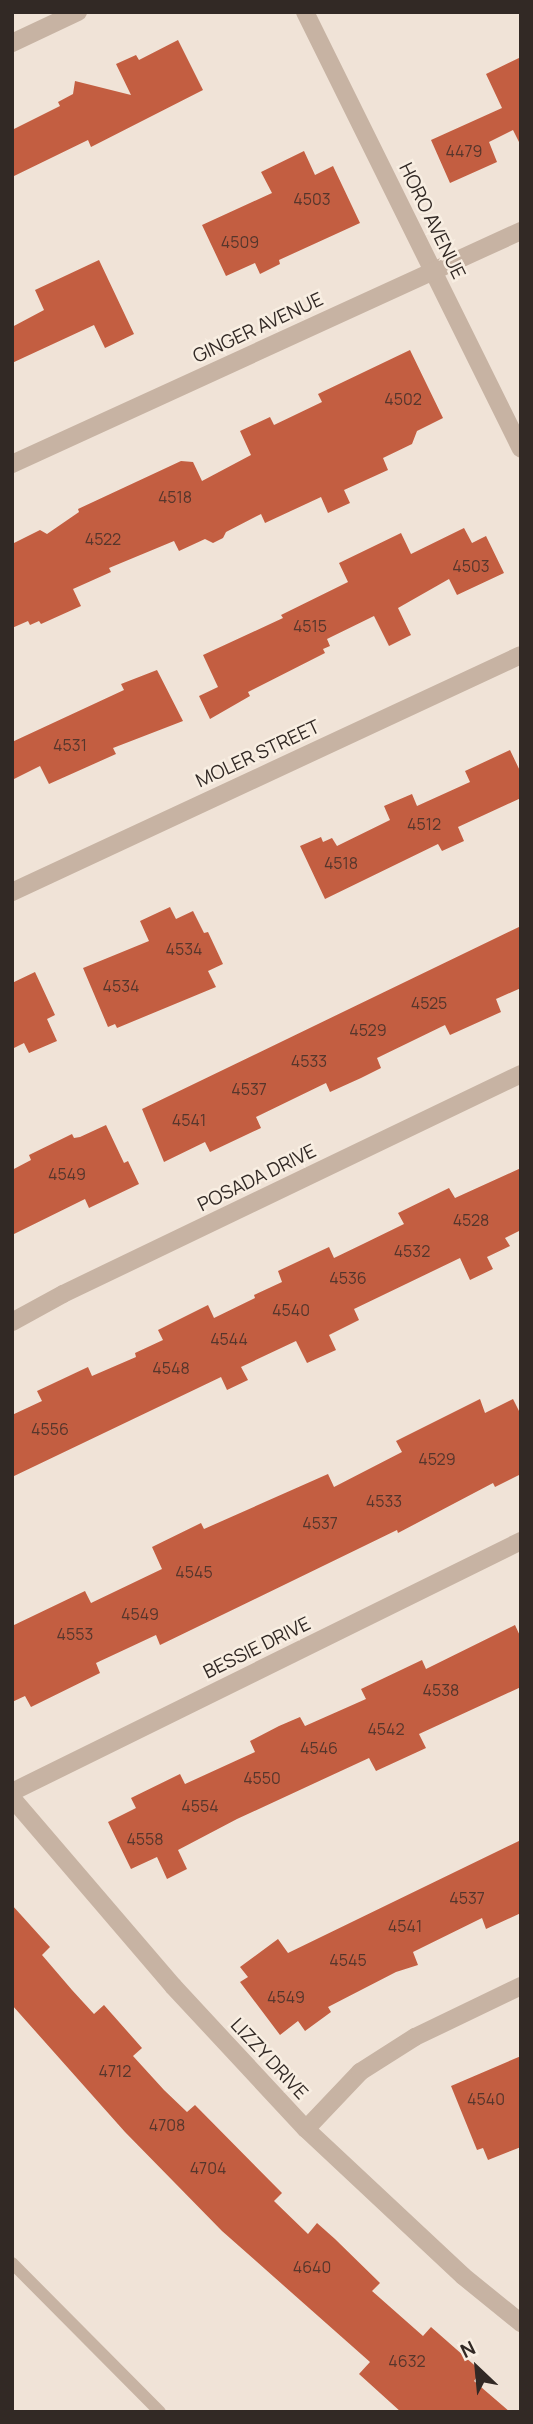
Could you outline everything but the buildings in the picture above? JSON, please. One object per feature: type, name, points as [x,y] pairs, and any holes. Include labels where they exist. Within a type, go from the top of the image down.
[{"type":"street","points":[[12,43],[78,12]]},
{"type":"street","name":"HORO AVENUE","points":[[305,12],[519,442]]},
{"type":"street","name":"GINGER AVENUE","points":[[12,464],[521,231]]},
{"type":"street","name":"MOLER STREET","points":[[12,892],[521,655]]},
{"type":"street","name":"POSADA DRIVE","points":[[12,1322],[63,1294],[521,1074]]},
{"type":"street","name":"BESSIE DRIVE","points":[[12,1792],[521,1541]]},
{"type":"street","name":"LIZZY DRIVE","points":[[12,1798],[173,1986],[306,2129],[463,2276],[521,2323]]},
{"type":"street","points":[[306,2129],[360,2072],[415,2037],[521,1986]]},
{"type":"lane","points":[[12,2263],[160,2412]]}]
